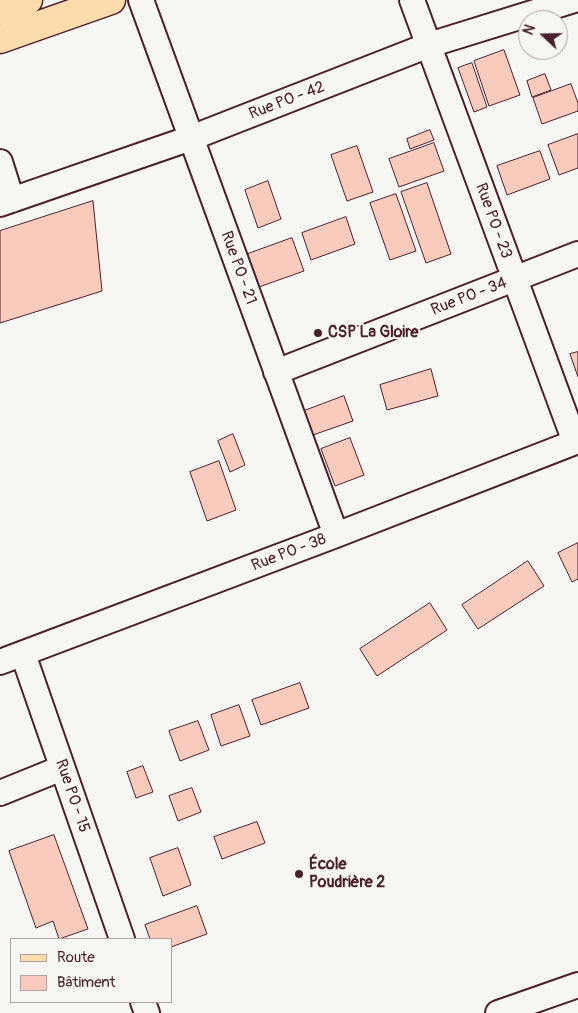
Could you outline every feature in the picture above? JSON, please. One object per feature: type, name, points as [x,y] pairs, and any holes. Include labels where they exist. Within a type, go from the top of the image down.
[{"type":"main road","points":[[0,10],[28,0]]},
{"type":"main road","points":[[0,39],[111,0]]},
{"type":"street","name":"Rue PO - 21","points":[[141,0],[336,535]]},
{"type":"street","name":"Rue PO - 23","points":[[412,0],[514,279],[576,441]]},
{"type":"street","name":"Rue PO - 42","points":[[6,202],[191,138],[429,45],[574,0]]},
{"type":"street","points":[[0,162],[6,202]]},
{"type":"street","name":"Rue PO - 34","points":[[276,372],[578,254]]},
{"type":"street","name":"Rue PO - 38","points":[[0,662],[336,535],[576,441]]},
{"type":"street","name":"Rue PO - 15","points":[[23,654],[122,938]]},
{"type":"street","points":[[0,793],[62,768]]},
{"type":"street","points":[[498,1013],[578,984]]},
{"type":"building","points":[[504,50],[520,95],[489,106],[474,61]]},
{"type":"building","points":[[472,63],[487,107],[474,112],[458,68]]},
{"type":"building","points":[[545,74],[551,90],[532,97],[527,81]]},
{"type":"building","points":[[571,84],[578,103],[578,111],[542,124],[533,98]]},
{"type":"building","points":[[430,130],[434,140],[410,149],[407,139]]},
{"type":"building","points":[[578,134],[578,168],[559,175],[548,145]]},
{"type":"building","points":[[434,143],[444,171],[399,187],[389,159]]},
{"type":"building","points":[[357,146],[373,192],[347,201],[331,155]]},
{"type":"building","points":[[540,151],[550,179],[507,195],[497,166]]},
{"type":"building","points":[[268,181],[281,219],[258,228],[245,190]]},
{"type":"building","points":[[427,183],[451,254],[426,263],[401,192]]},
{"type":"building","points":[[396,194],[416,251],[390,260],[370,203]]},
{"type":"building","points":[[93,201],[102,291],[0,323],[0,231]]},
{"type":"building","points":[[346,217],[355,244],[311,260],[302,233]]},
{"type":"building","points":[[292,238],[304,271],[256,288],[245,255]]},
{"type":"building","points":[[578,352],[578,377],[570,354]]},
{"type":"building","points":[[431,369],[438,396],[387,410],[380,385]]},
{"type":"building","points":[[344,396],[353,421],[313,435],[304,411]]},
{"type":"building","points":[[233,434],[245,465],[230,472],[218,441]]},
{"type":"building","points":[[350,438],[364,475],[335,486],[321,449]]},
{"type":"building","points":[[219,461],[236,510],[207,521],[190,472]]},
{"type":"building","points":[[578,543],[578,579],[572,582],[558,553]]},
{"type":"building","points":[[528,561],[544,586],[478,629],[462,605]]},
{"type":"building","points":[[430,603],[447,630],[377,676],[360,649]]},
{"type":"building","points":[[300,683],[309,708],[261,725],[252,700]]},
{"type":"building","points":[[239,705],[250,736],[221,746],[211,715]]},
{"type":"building","points":[[198,721],[209,750],[180,761],[169,731]]},
{"type":"building","points":[[143,766],[153,792],[136,798],[127,772]]},
{"type":"building","points":[[192,788],[201,812],[178,821],[169,796]]},
{"type":"building","points":[[257,822],[265,843],[222,859],[214,837]]},
{"type":"building","points":[[54,835],[88,929],[59,938],[53,921],[36,928],[9,851]]},
{"type":"building","points":[[178,848],[191,885],[163,896],[150,858]]},
{"type":"building","points":[[197,906],[207,934],[172,947],[172,938],[150,938],[145,925]]},
{"type":"place","name":"CSP La Gloire","points":[[318,333]]},
{"type":"place","name":"École Poudrière 2","points":[[299,874]]}]
